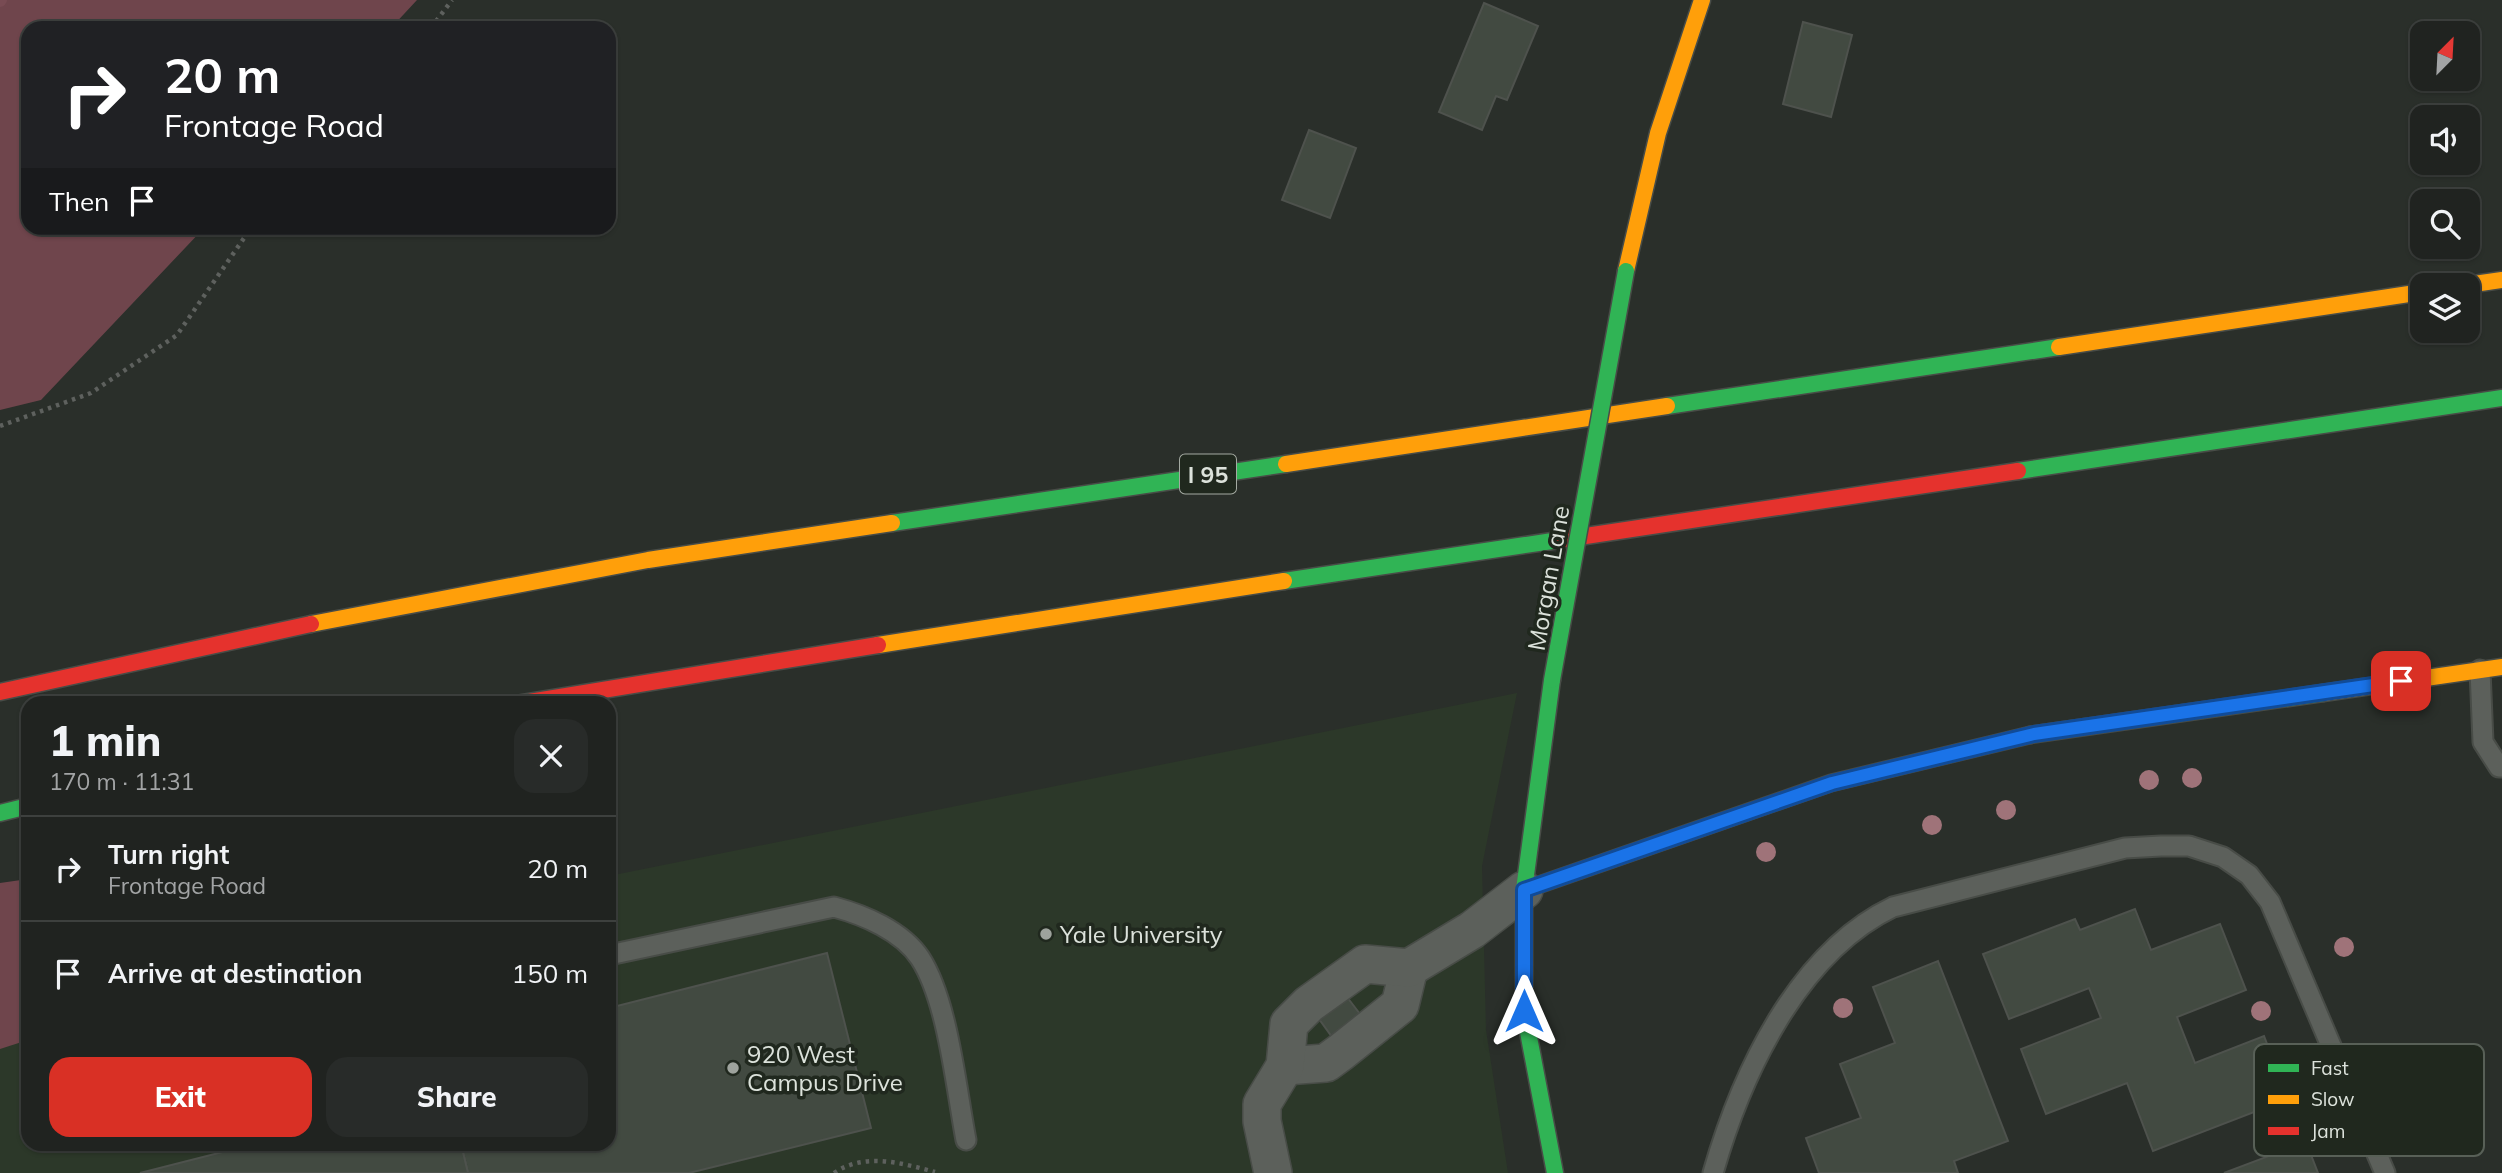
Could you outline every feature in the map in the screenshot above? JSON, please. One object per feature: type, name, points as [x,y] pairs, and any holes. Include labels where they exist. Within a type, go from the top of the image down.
[{"type":"main road","name":"Morgan Lane","points":[[1555,1173],[1524,1011],[1524,890],[1552,680],[1626,271],[1658,133],[1702,0]]},
{"type":"main road","points":[[2480,283],[2502,280]]},
{"type":"main road","name":"I 95","points":[[0,692],[359,613],[648,560],[2410,294]]},
{"type":"main road","points":[[565,696],[983,627],[2502,398]]},
{"type":"main road","points":[[1524,890],[1832,783],[2034,734],[2502,667]]},
{"type":"main road","points":[[0,813],[21,808]]},
{"type":"street","points":[[1273,1173],[1262,1121],[1262,1104],[1285,1066],[1289,1024],[1309,1004],[1365,964],[1409,968],[1472,930],[1524,890]]},
{"type":"street","points":[[1285,1066],[1326,1062],[1351,1044],[1400,1005],[1409,968]]},
{"type":"lane","points":[[2480,670],[2483,742],[2501,769]]},
{"type":"lane","points":[[1713,1173],[1721,1145],[1785,1007],[1830,951],[1866,920],[1893,907],[2126,848],[2189,846],[2223,857],[2249,875],[2270,902],[2330,1044]]},
{"type":"lane","points":[[616,954],[834,907],[862,915],[892,932],[920,957],[939,1000],[966,1140]]},
{"type":"lane","points":[[2378,1156],[2385,1173]]},
{"type":"path","points":[[436,21],[452,0]]},
{"type":"path","points":[[0,426],[91,393],[177,335],[246,235]]},
{"type":"path","points":[[834,1173],[844,1166],[874,1160],[935,1172]]},
{"type":"shaded area","points":[[0,0],[417,0],[398,21],[21,21],[21,235],[197,235],[41,400],[0,410]]},
{"type":"shaded area","name":"Yale University","points":[[1517,693],[1482,866],[1486,1030],[1508,1173],[0,1173],[0,999],[21,994],[21,1151],[616,1151],[616,875]]},
{"type":"shaded area","points":[[21,880],[21,1042],[0,1049],[0,883]]},
{"type":"building","points":[[1484,3],[1538,26],[1507,100],[1496,96],[1482,130],[1439,112]]},
{"type":"building","points":[[1803,22],[1852,35],[1831,117],[1783,104]]},
{"type":"building","points":[[1309,130],[1356,148],[1330,218],[1282,200]]},
{"type":"building","points":[[2135,909],[2151,950],[2220,924],[2246,990],[2177,1017],[2195,1063],[2264,1036],[2267,1044],[2254,1044],[2254,1112],[2153,1151],[2127,1083],[2046,1114],[2021,1049],[2101,1018],[2089,988],[2009,1019],[1983,954],[2075,919],[2080,930]]},
{"type":"building","name":"920 West Campus Drive","points":[[827,953],[871,1128],[689,1173],[468,1173],[463,1151],[616,1151],[616,1006]]},
{"type":"building","points":[[1938,961],[2008,1141],[1954,1161],[1958,1173],[1819,1173],[1806,1138],[1861,1118],[1840,1064],[1895,1043],[1873,987]]},
{"type":"building","points":[[1347,997],[1360,1014],[1332,1037],[1319,1019]]},
{"type":"building","points":[[226,1151],[463,1151],[468,1173],[140,1173]]},
{"type":"building","points":[[2269,1156],[2311,1156],[2318,1173],[2224,1173]]},
{"type":"traffic: fast","points":[[1552,680],[1626,271]]},
{"type":"traffic: fast","points":[[1667,406],[2059,347]]},
{"type":"traffic: fast","points":[[2018,471],[2502,398]]},
{"type":"traffic: fast","points":[[892,523],[1286,464]]},
{"type":"traffic: fast","points":[[1284,581],[1559,540]]},
{"type":"traffic: fast","points":[[1552,680],[1524,890],[1524,1011],[1555,1173]]},
{"type":"traffic: fast","points":[[2030,735],[2323,693]]},
{"type":"traffic: fast","points":[[0,813],[21,808]]},
{"type":"traffic: slow","points":[[1626,271],[1658,133],[1702,0]]},
{"type":"traffic: slow","points":[[2480,283],[2502,280]]},
{"type":"traffic: slow","points":[[2059,347],[2410,294]]},
{"type":"traffic: slow","points":[[1286,464],[1667,406]]},
{"type":"traffic: slow","points":[[311,624],[648,560],[892,523]]},
{"type":"traffic: slow","points":[[878,645],[1284,581]]},
{"type":"traffic: slow","points":[[2323,693],[2502,667]]},
{"type":"traffic: jam","points":[[1559,540],[2018,471]]},
{"type":"traffic: jam","points":[[0,692],[311,624]]},
{"type":"traffic: jam","points":[[566,696],[878,645]]},
{"type":"traffic: jam","points":[[1524,890],[1831,783],[2030,735]]},
{"type":"place","name":"Yale University","points":[[1046,934]]},
{"type":"place","name":"920 West Campus Drive","points":[[733,1068]]},
{"type":"route","points":[[1524,1011],[1524,890],[1832,783],[2034,734],[2401,681]]}]
